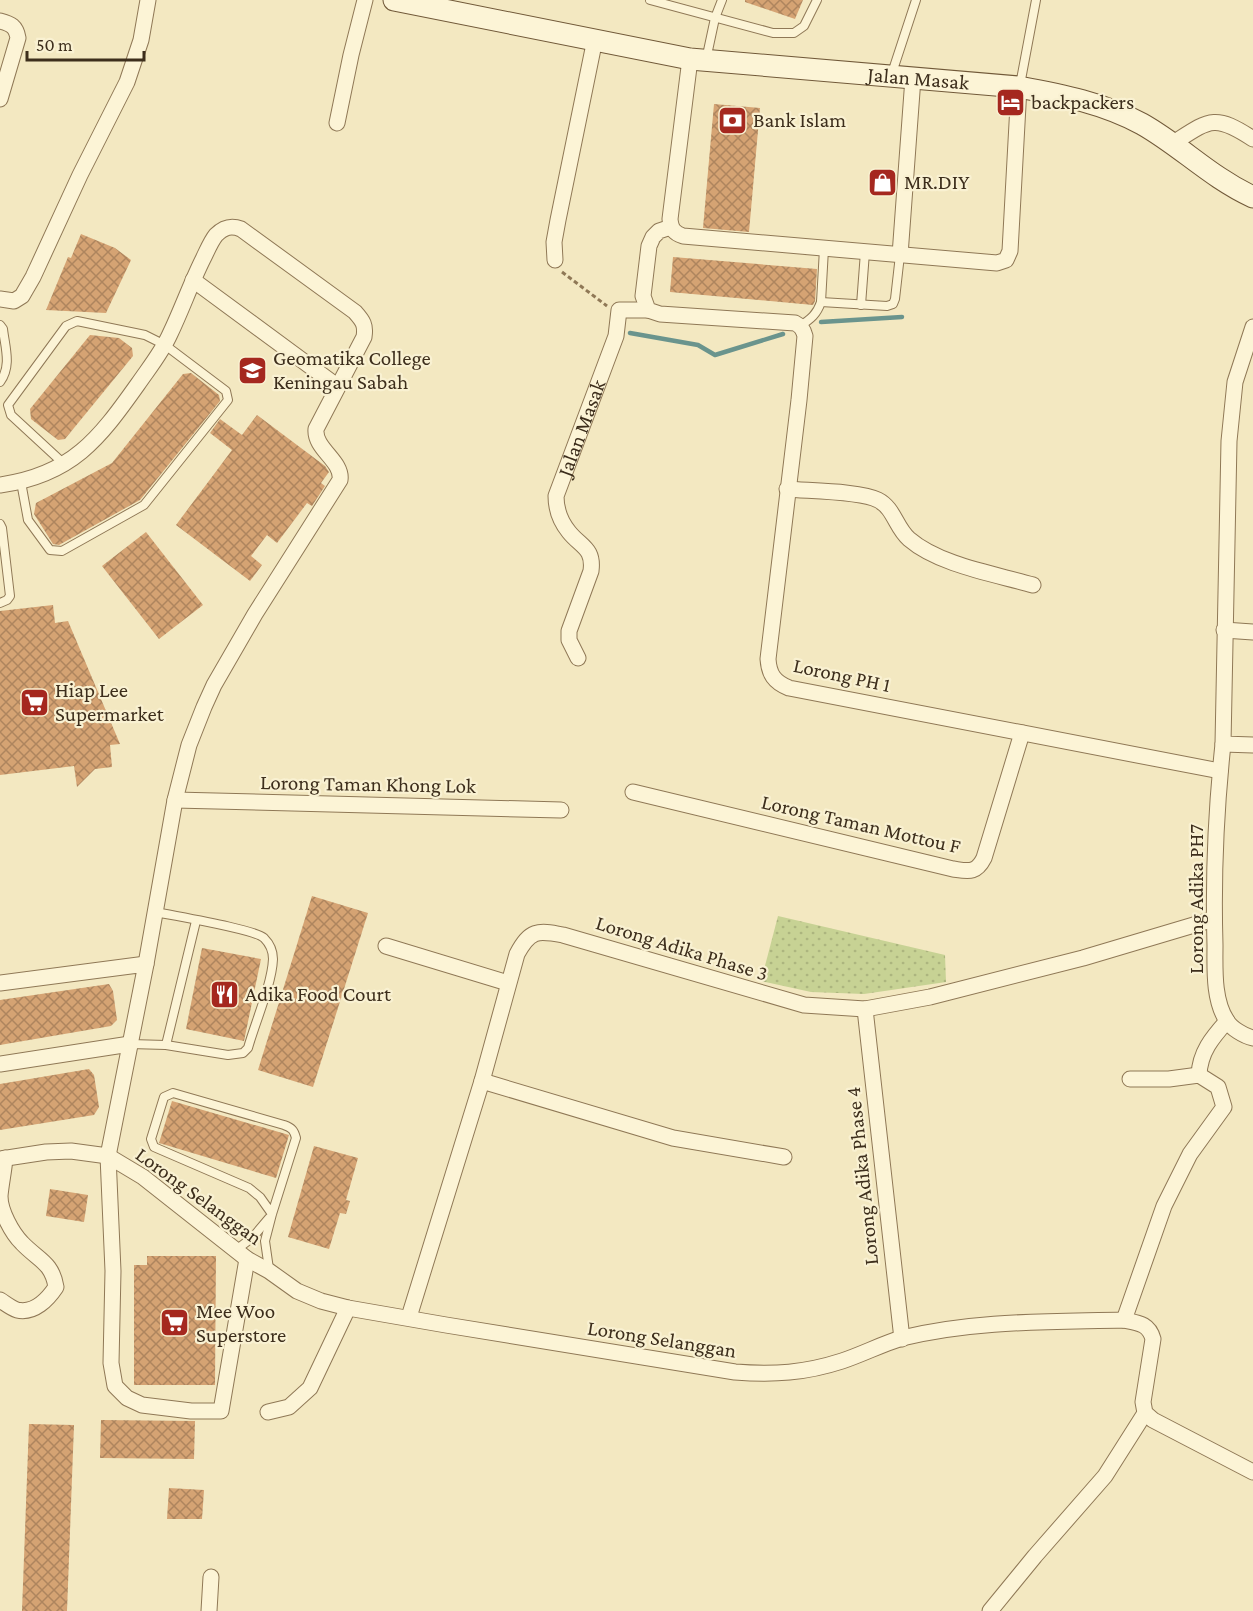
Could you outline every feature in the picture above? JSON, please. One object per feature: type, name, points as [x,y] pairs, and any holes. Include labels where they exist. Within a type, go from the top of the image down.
[{"type":"street","points":[[0,299],[14,301],[22,296],[33,277],[80,175],[127,82],[141,40],[148,0]]},
{"type":"street","points":[[337,123],[365,0]]},
{"type":"street","name":"Jalan Masak","points":[[394,0],[698,60],[1019,87],[1071,96],[1142,124],[1230,186],[1253,197]]},
{"type":"street","points":[[0,21],[10,23],[17,29],[18,38],[0,99]]},
{"type":"street","points":[[555,260],[554,242],[595,39]]},
{"type":"street","points":[[698,60],[670,219],[675,233],[683,237],[824,249],[997,263],[1006,260],[1010,251],[1019,87]]},
{"type":"street","points":[[900,255],[913,78]]},
{"type":"street","points":[[1172,144],[1205,124],[1222,122],[1253,139]]},
{"type":"street","points":[[0,485],[21,482],[53,470],[97,439],[165,345],[214,237],[223,229],[232,226],[241,229],[346,305],[363,321],[366,329],[364,337],[319,423],[316,434],[328,456],[340,471],[340,480],[292,553],[214,685],[189,745],[175,800],[156,912],[108,1156],[113,1271],[111,1363],[115,1386],[127,1398],[142,1405],[221,1412],[241,1255]]},
{"type":"street","points":[[648,310],[643,296],[649,246],[652,237],[659,231],[671,227]]},
{"type":"street","points":[[193,280],[338,386]]},
{"type":"street","points":[[619,310],[648,310],[660,314],[787,322],[801,326]]},
{"type":"street","name":"Jalan Masak","points":[[578,658],[569,640],[568,631],[591,572],[592,562],[583,544],[570,534],[558,516],[556,496],[616,336],[619,310]]},
{"type":"street","name":"Lorong PH 1","points":[[801,326],[805,336],[799,400],[768,658],[769,672],[776,682],[789,688],[1220,771]]},
{"type":"street","name":"Lorong Adika PH7","points":[[1227,1021],[1218,997],[1214,871],[1223,744],[1229,441],[1235,382],[1253,327]]},
{"type":"street","points":[[787,489],[865,496],[878,500],[892,513],[907,538],[920,547],[939,556],[1033,585]]},
{"type":"street","points":[[1224,630],[1253,632]]},
{"type":"street","name":"Lorong Taman Mottou F","points":[[633,792],[953,868],[974,869],[984,858],[1022,734]]},
{"type":"street","points":[[1223,744],[1253,745]]},
{"type":"street","name":"Lorong Taman Khong Lok","points":[[175,800],[561,810]]},
{"type":"street","name":"Lorong Adika Phase 3","points":[[409,1317],[482,1081],[517,954],[525,939],[537,932],[548,932],[804,1005],[865,1009],[941,994],[1083,958],[1214,919]]},
{"type":"street","points":[[386,946],[508,983]]},
{"type":"street","points":[[0,984],[146,964]]},
{"type":"street","name":"Lorong Adika Phase 4","points":[[865,1009],[902,1339]]},
{"type":"street","points":[[1199,1075],[1199,1061],[1209,1042],[1227,1021],[1235,1029],[1253,1038]]},
{"type":"street","points":[[0,1064],[130,1044]]},
{"type":"street","points":[[1124,1320],[1164,1206],[1190,1154],[1224,1107],[1218,1087],[1199,1075],[1169,1079],[1130,1079]]},
{"type":"street","points":[[482,1081],[672,1138],[784,1157]]},
{"type":"street","name":"Lorong Selanggan","points":[[3,1159],[63,1151],[108,1156],[143,1178],[241,1255],[297,1291],[321,1301],[348,1308],[639,1358],[735,1372],[766,1374],[800,1372],[842,1361],[902,1339],[999,1323],[1124,1320],[1146,1326],[1151,1331],[1153,1339],[1143,1402],[1145,1413]]},
{"type":"street","points":[[0,1300],[16,1310],[27,1311],[48,1299],[56,1287],[54,1275],[45,1262],[22,1243],[9,1225],[0,1199],[3,1159]]},
{"type":"street","points":[[268,1412],[289,1407],[310,1388],[348,1308]]},
{"type":"street","points":[[990,1611],[1105,1476],[1145,1413],[1153,1420],[1253,1472]]},
{"type":"street","points":[[209,1611],[211,1577]]},
{"type":"lane","points":[[650,0],[773,33],[794,33],[804,26],[817,0]]},
{"type":"lane","points":[[698,60],[722,0]]},
{"type":"lane","points":[[891,77],[916,0]]},
{"type":"lane","points":[[1019,87],[1036,0]]},
{"type":"lane","points":[[801,326],[814,317],[820,302],[824,249]]},
{"type":"lane","points":[[861,305],[865,252]]},
{"type":"lane","points":[[820,302],[887,306],[893,304],[900,255]]},
{"type":"lane","points":[[21,482],[28,520],[45,546],[57,552],[144,505],[228,400],[226,391],[165,345],[138,332],[77,321],[66,326],[8,405],[11,415],[63,464]]},
{"type":"lane","points":[[0,325],[3,329],[7,359],[4,376],[0,382]]},
{"type":"lane","points":[[0,524],[3,562],[10,596],[0,603]]},
{"type":"lane","points":[[130,1044],[166,1045],[228,1055],[243,1053],[248,1048],[269,978],[273,957],[270,946],[263,937],[156,912]]},
{"type":"lane","points":[[166,1045],[196,921]]},
{"type":"lane","points":[[269,1271],[266,1241],[296,1138],[292,1128],[173,1093],[164,1097],[151,1139],[154,1148],[249,1188],[260,1197],[272,1214]]},
{"type":"lane","points":[[241,1255],[272,1214]]},
{"type":"path","points":[[555,260],[564,275],[609,307],[619,310]]},
{"type":"green space","points":[[778,916],[945,955],[946,982],[864,994],[811,992],[761,981]]},
{"type":"building","points":[[745,0],[803,0],[795,19],[745,2]]},
{"type":"building","points":[[714,104],[760,108],[749,232],[703,228]]},
{"type":"building","points":[[81,234],[115,248],[131,260],[106,313],[46,310],[68,257],[71,258]]},
{"type":"building","points":[[673,257],[817,269],[815,301],[813,305],[670,292]]},
{"type":"building","points":[[90,335],[119,338],[132,348],[133,356],[65,439],[58,440],[31,419],[30,409]]},
{"type":"building","points":[[191,373],[219,395],[220,401],[140,500],[59,545],[53,544],[34,514],[36,503],[112,463],[183,374]]},
{"type":"building","points":[[257,415],[325,466],[329,472],[321,483],[325,486],[312,506],[307,503],[277,543],[267,535],[251,556],[262,565],[250,581],[176,525],[232,450],[210,433],[220,419],[242,435]]},
{"type":"building","points":[[146,532],[203,605],[159,639],[102,566]]},
{"type":"building","points":[[53,605],[55,623],[68,621],[120,744],[110,745],[112,767],[95,769],[77,787],[74,766],[0,775],[0,611]]},
{"type":"building","points":[[312,896],[368,913],[313,1087],[258,1070]]},
{"type":"building","name":"Adika Food Court","points":[[202,948],[261,959],[244,1041],[186,1029]]},
{"type":"building","points":[[109,984],[113,991],[117,1020],[111,1026],[0,1045],[0,1000]]},
{"type":"building","points":[[89,1069],[94,1075],[99,1107],[94,1115],[0,1130],[0,1084]]},
{"type":"building","points":[[172,1101],[289,1135],[276,1178],[159,1143]]},
{"type":"building","points":[[314,1146],[358,1158],[346,1200],[350,1201],[346,1214],[340,1213],[329,1249],[288,1237]]},
{"type":"building","points":[[50,1189],[88,1195],[84,1222],[46,1216]]},
{"type":"building","name":"Mee Woo Superstore","points":[[147,1256],[216,1256],[215,1385],[134,1385],[134,1265],[147,1265]]},
{"type":"building","points":[[101,1420],[195,1421],[194,1459],[100,1458]]},
{"type":"building","points":[[29,1424],[74,1425],[67,1611],[22,1611]]},
{"type":"building","points":[[169,1488],[204,1490],[202,1519],[167,1519]]},
{"type":"waterway","points":[[821,322],[902,317]]},
{"type":"waterway","points":[[630,333],[698,345],[715,355],[783,334]]},
{"type":"place","name":"backpackers","points":[[1010,102]]},
{"type":"place","name":"Bank Islam","points":[[732,120]]},
{"type":"place","name":"MR.DIY","points":[[883,182]]},
{"type":"place","name":"Geomatika College Keningau Sabah","points":[[252,370]]},
{"type":"place","name":"Hiap Lee Supermarket","points":[[34,702]]},
{"type":"place","name":"Adika Food Court","points":[[224,994]]},
{"type":"place","name":"Mee Woo Superstore","points":[[175,1323]]}]
